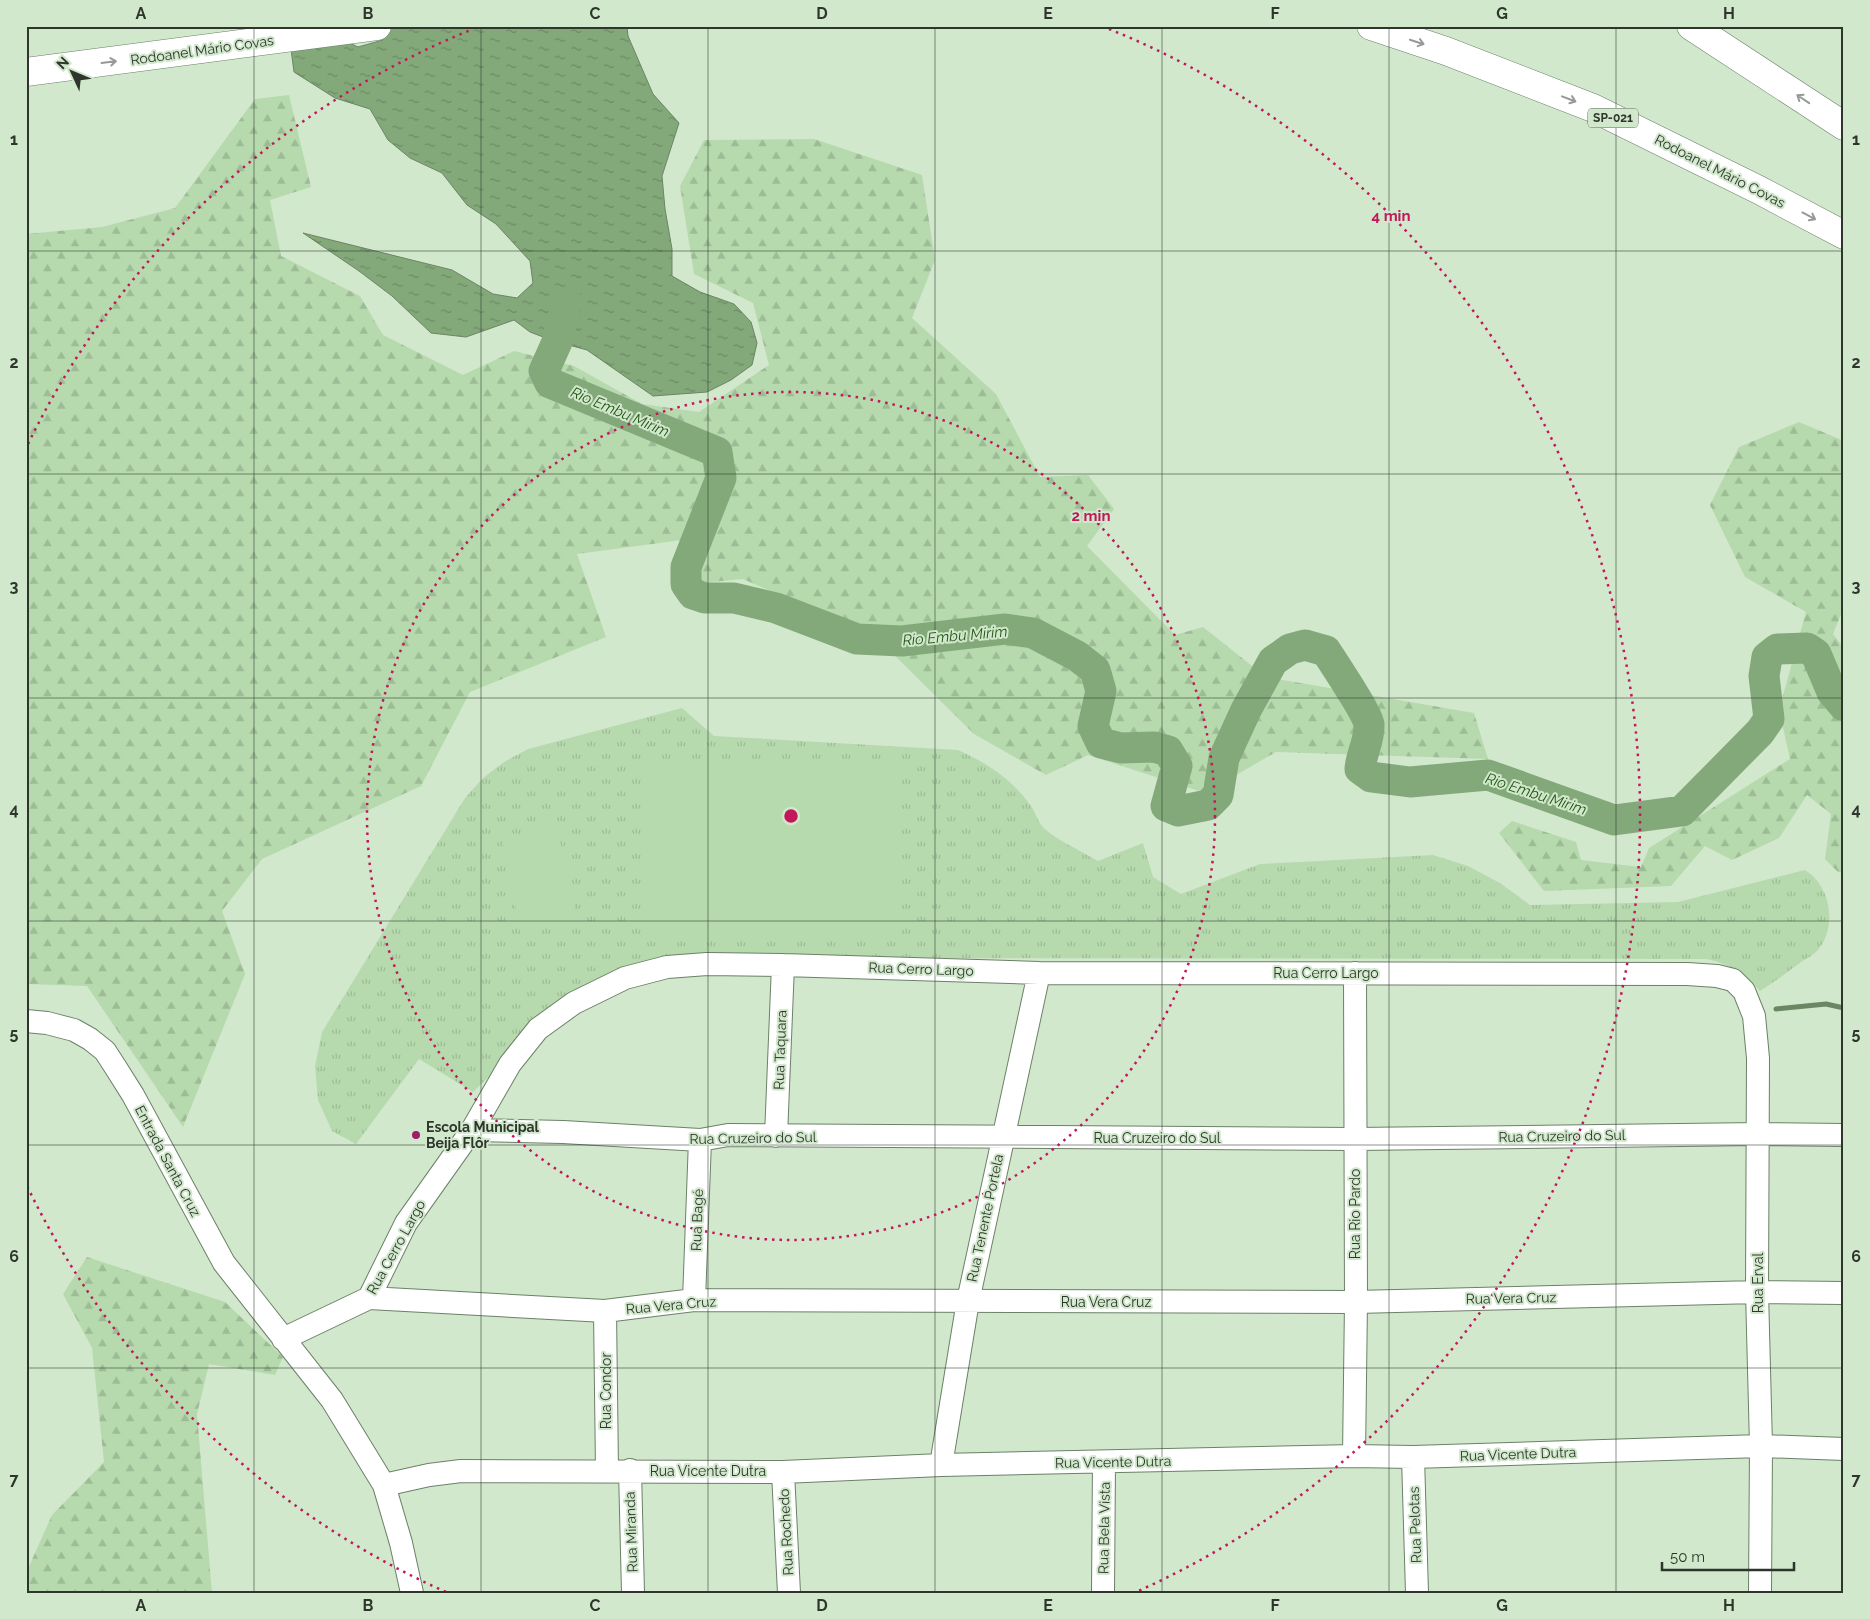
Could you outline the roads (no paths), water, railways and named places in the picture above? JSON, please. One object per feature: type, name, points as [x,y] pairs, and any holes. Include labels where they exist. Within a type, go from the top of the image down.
[{"type":"highway","name":"Rodoanel Mário Covas","points":[[26,72],[377,26]]},
{"type":"highway","name":"Rodoanel Mário Covas","points":[[1371,26],[1446,51],[1592,108],[1759,190],[1844,235]]},
{"type":"highway","points":[[1691,26],[1844,126]]},
{"type":"street","name":"Rua Cerro Largo","points":[[284,1339],[369,1298],[406,1223],[472,1130],[510,1064],[538,1029],[574,1003],[625,978],[666,968],[707,964],[1038,973],[1687,974],[1717,976],[1733,980]]},
{"type":"street","name":"Rua Taquara","points":[[776,1136],[783,965]]},
{"type":"street","name":"Rua Tenente Portela","points":[[941,1465],[968,1302],[1038,973]]},
{"type":"street","name":"Rua Rio Pardo","points":[[1354,1456],[1356,1302],[1355,973]]},
{"type":"street","name":"Rua Erval","points":[[1733,980],[1744,991],[1754,1016],[1758,1058],[1757,1292],[1760,1593]]},
{"type":"street","name":"Entrada Santa Cruz","points":[[26,1021],[47,1023],[74,1030],[90,1039],[105,1051],[134,1095],[224,1263],[332,1400],[384,1486],[401,1543],[412,1593]]},
{"type":"street","name":"Rua Cruzeiro do Sul","points":[[472,1130],[563,1132],[700,1140],[728,1135],[1355,1139],[1758,1134],[1844,1135]]},
{"type":"street","name":"Rua Bagé","points":[[694,1300],[700,1140]]},
{"type":"street","name":"Rua Vera Cruz","points":[[369,1298],[605,1311],[694,1300],[1356,1302],[1757,1292],[1844,1293]]},
{"type":"street","name":"Rua Condor","points":[[605,1311],[606,1471]]},
{"type":"street","name":"Rua Vicente Dutra","points":[[384,1486],[429,1475],[461,1471],[630,1470],[783,1472],[941,1465],[1354,1456],[1413,1457],[1760,1446],[1844,1449]]},
{"type":"street","name":"Rua Pelotas","points":[[1413,1457],[1417,1593]]},
{"type":"street","name":"Rua Bela Vista","points":[[1103,1593],[1104,1462]]},
{"type":"street","name":"Rua Miranda","points":[[630,1470],[633,1593]]},
{"type":"street","name":"Rua Rochedo","points":[[783,1472],[789,1593]]},
{"type":"water","points":[[288,26],[345,41],[358,47],[383,40],[389,26],[627,26],[628,36],[653,94],[679,123],[662,176],[665,209],[672,249],[672,276],[700,292],[734,304],[751,322],[757,343],[752,365],[731,380],[707,392],[653,396],[587,350],[530,332],[514,320],[466,337],[431,333],[392,296],[303,233],[452,270],[493,294],[517,298],[533,283],[530,261],[496,224],[467,205],[442,173],[410,158],[388,140],[370,109],[335,98],[294,72]]},
{"type":"waterway","name":"Rio Embu Mirim","points":[[567,302],[557,342],[544,371],[550,383],[717,452],[721,478],[686,567],[686,584],[693,594],[705,598],[734,598],[776,608],[857,639],[902,641],[1005,629],[1033,633],[1077,656],[1095,670],[1101,691],[1093,726],[1101,743],[1121,748],[1154,747],[1168,751],[1177,766],[1166,806],[1178,811],[1208,805],[1218,795],[1224,758],[1246,710],[1273,661],[1290,649],[1305,645],[1326,651],[1367,719],[1369,724],[1368,736],[1360,769],[1371,777],[1410,782],[1488,775],[1614,820],[1682,811],[1760,732],[1769,719],[1764,676],[1767,657],[1777,649],[1807,648],[1816,654],[1832,692],[1844,706]]},
{"type":"waterway","points":[[1776,1009],[1826,1004],[1844,1008]]},
{"type":"place","name":"Escola Municipal Beija Flôr","points":[[416,1135]]}]
